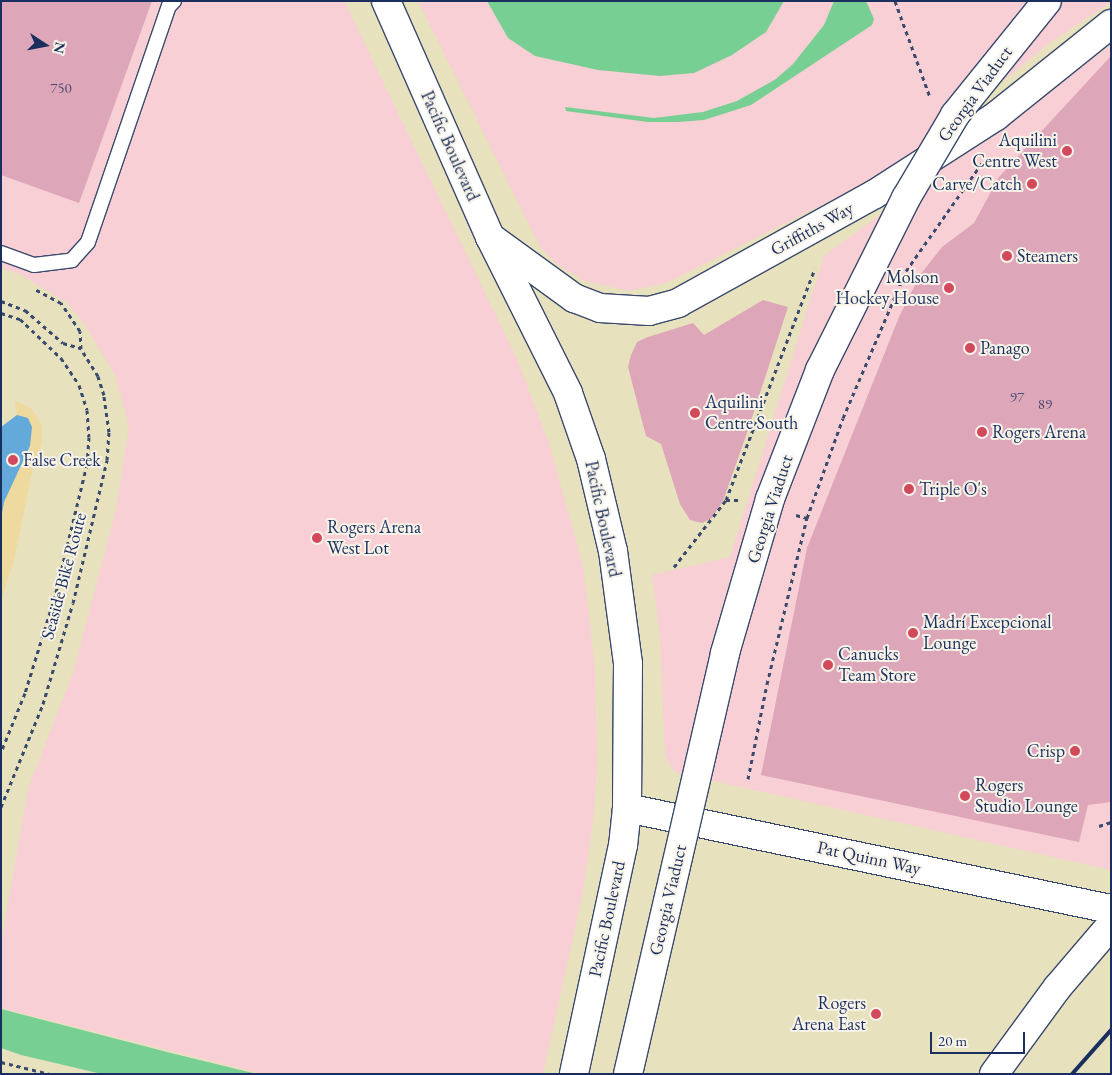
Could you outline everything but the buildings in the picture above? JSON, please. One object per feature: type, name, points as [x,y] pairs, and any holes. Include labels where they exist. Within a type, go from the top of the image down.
[{"type":"main road","name":"Pacific Boulevard","points":[[386,1],[490,237],[568,393],[591,459],[613,551],[628,664],[627,808],[623,845],[574,1074]]},
{"type":"main road","name":"Georgia Viaduct","points":[[628,1074],[725,653],[770,499],[813,388],[906,198],[955,115],[1047,1]]},
{"type":"main road","name":"Griffiths Way","points":[[490,237],[574,298],[616,311],[649,311],[678,303],[875,194],[996,116],[1111,24]]},
{"type":"main road","name":"Pat Quinn Way","points":[[627,808],[1111,908]]},
{"type":"main road","points":[[994,1074],[1057,988],[1111,925]]},
{"type":"lane","points":[[1,253],[34,265],[72,260],[88,242],[169,6],[174,1]]},
{"type":"path","points":[[895,1],[933,104]]},
{"type":"path","points":[[674,568],[726,500],[815,268]]},
{"type":"path","points":[[748,780],[766,684],[807,518],[844,418],[906,271]]},
{"type":"path","name":"Seaside Bike Route","points":[[1,807],[43,704],[71,612],[107,460],[109,432],[104,395],[98,376],[81,348],[80,332],[61,303],[32,287]]},
{"type":"path","points":[[1,301],[25,310],[63,343],[81,348]]},
{"type":"path","points":[[1,313],[20,319],[40,335],[61,358],[79,384],[87,410],[89,437],[87,464],[55,596],[26,693],[1,752]]},
{"type":"path","points":[[726,500],[742,500]]},
{"type":"path","points":[[792,514],[807,518]]},
{"type":"path","points":[[1099,826],[1111,822]]},
{"type":"path","points":[[1,1062],[50,1074]]},
{"type":"shaded area","name":"Rogers Arena West Lot","points":[[1,1],[344,1],[517,359],[549,443],[583,566],[595,669],[597,763],[594,813],[583,892],[543,1074],[263,1074],[1,1008],[1,945],[28,789],[73,673],[116,510],[129,426],[115,375],[84,323],[66,302],[21,275],[1,268]]},
{"type":"shaded area","points":[[418,1],[1111,2],[1051,42],[962,114],[912,160],[666,283],[629,291],[585,281],[555,263],[541,248]]},
{"type":"shaded area","name":"Rogers Arena","points":[[1111,45],[1111,870],[678,773],[672,769],[665,755],[660,637],[652,575],[730,557],[824,256]]},
{"type":"green space","points":[[487,1],[784,1],[766,32],[732,55],[694,73],[660,76],[598,70],[535,56],[508,38]]},
{"type":"green space","points":[[834,1],[866,1],[874,19],[872,25],[751,105],[704,120],[678,122],[648,122],[566,111],[565,107],[654,118],[703,112],[737,101],[776,79],[793,64],[824,25]]},
{"type":"green space","points":[[1,1009],[257,1074],[102,1074],[21,1055],[1,1048]]},
{"type":"sand","points":[[15,401],[31,408],[42,425],[42,443],[33,468],[14,560],[1,601],[1,437],[18,425]]},
{"type":"water","name":"False Creek","points":[[17,415],[28,418],[32,427],[30,446],[4,502],[1,519],[1,427]]},
{"type":"railway","points":[[1072,1074],[1111,1030]]},
{"type":"place","name":"Aquilini Centre West","points":[[1067,151]]},
{"type":"place","name":"Carve/Catch","points":[[1032,184]]},
{"type":"place","name":"Steamers","points":[[1007,256]]},
{"type":"place","name":"Molson Hockey House","points":[[949,288]]},
{"type":"place","name":"Panago","points":[[970,348]]},
{"type":"place","name":"Aquilini Centre South","points":[[695,413]]},
{"type":"place","name":"Rogers Arena","points":[[982,432]]},
{"type":"place","name":"False Creek","points":[[13,460]]},
{"type":"place","name":"Triple O's","points":[[909,489]]},
{"type":"place","name":"Rogers Arena West Lot","points":[[317,538]]},
{"type":"place","name":"Madrí Excepcional Lounge","points":[[913,633]]},
{"type":"place","name":"Canucks Team Store","points":[[828,665]]},
{"type":"place","name":"Crisp","points":[[1075,751]]},
{"type":"place","name":"Rogers Studio Lounge","points":[[965,796]]},
{"type":"place","name":"Rogers Arena East","points":[[876,1014]]}]
